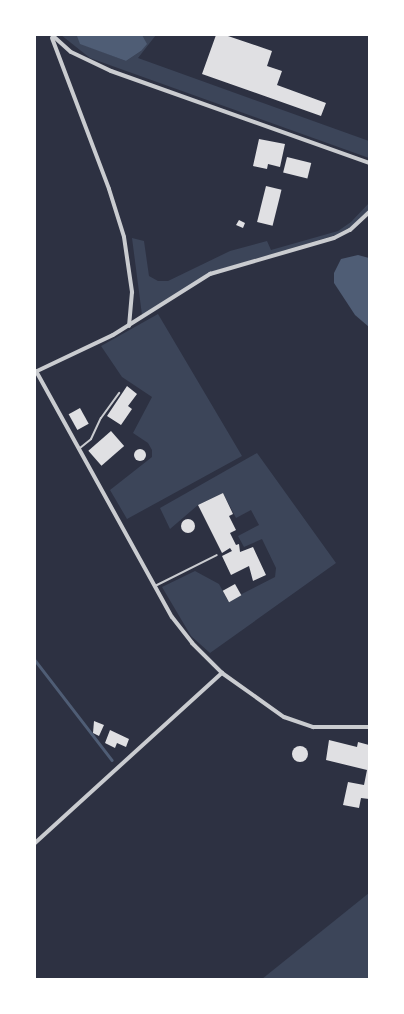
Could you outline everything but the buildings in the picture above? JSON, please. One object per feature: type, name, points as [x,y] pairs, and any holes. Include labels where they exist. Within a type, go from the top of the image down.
[{"type":"street","points":[[52,35],[71,52],[111,71],[369,163]]},
{"type":"street","points":[[52,35],[109,189],[124,237],[132,292],[128,326]]},
{"type":"street","points":[[369,212],[350,230],[334,238],[210,274],[128,326],[35,371],[182,632],[222,673],[272,710],[296,723],[313,727],[369,727]]},
{"type":"street","points":[[35,843],[222,673]]},
{"type":"lane","points":[[79,449],[91,439],[100,418],[119,393]]},
{"type":"lane","points":[[155,586],[217,555]]},
{"type":"shaded area","points":[[61,35],[80,35],[78,36],[82,44],[126,61],[141,51],[142,35],[156,35],[138,58],[369,141],[369,158],[90,58]]},
{"type":"shaded area","points":[[142,35],[147,44],[141,51],[126,61],[80,44],[77,36]]},
{"type":"shaded area","points":[[369,203],[369,210],[354,225],[336,235],[211,272],[142,315],[132,238],[144,241],[149,276],[158,281],[168,281],[230,251],[267,241],[271,250],[338,231],[351,222]]},
{"type":"shaded area","points":[[358,255],[369,258],[369,327],[355,315],[334,283],[334,273],[341,259]]},
{"type":"shaded area","points":[[158,314],[242,456],[127,519],[110,490],[152,457],[152,450],[148,443],[133,433],[152,397],[122,377],[101,346]]},
{"type":"shaded area","points":[[257,453],[336,563],[210,653],[191,636],[162,587],[195,571],[219,584],[228,601],[275,577],[276,568],[262,539],[244,547],[238,536],[259,525],[251,510],[236,518],[223,493],[198,505],[170,529],[160,508]]},
{"type":"shaded area","points":[[369,893],[369,979],[262,979]]},
{"type":"waterway","points":[[35,660],[112,760]]}]
